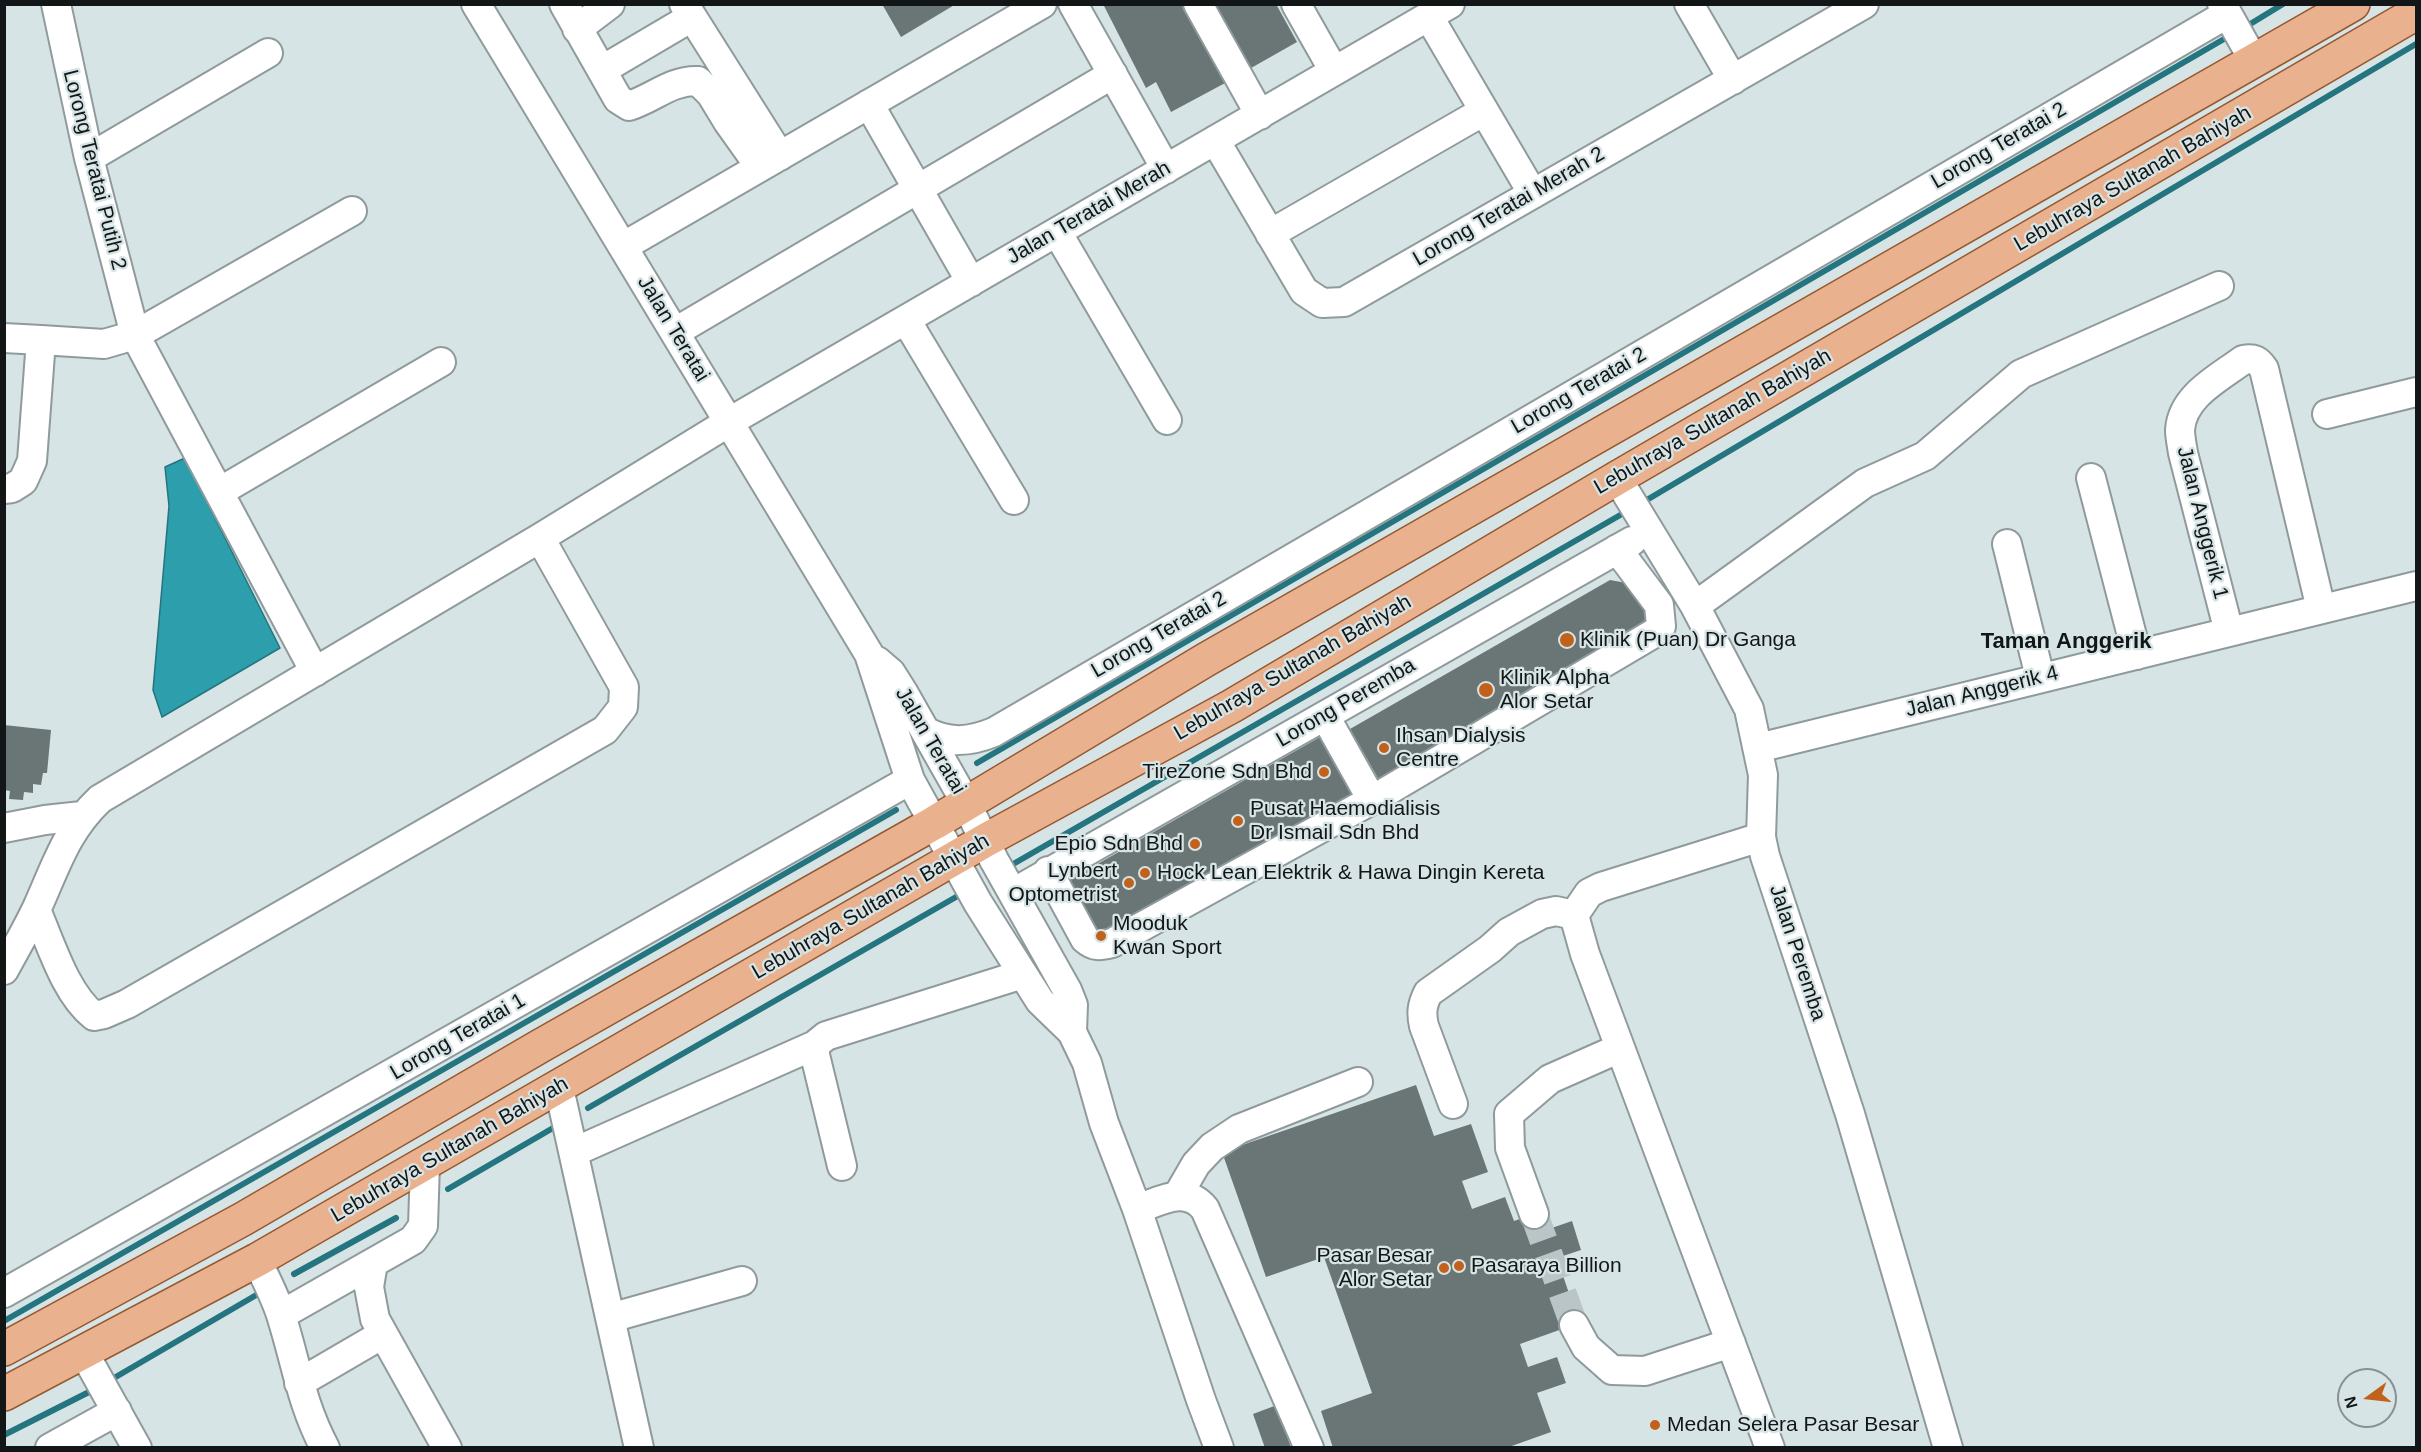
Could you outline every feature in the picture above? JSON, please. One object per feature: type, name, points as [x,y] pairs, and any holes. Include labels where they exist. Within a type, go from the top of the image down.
[{"type":"main road","name":"Lebuhraya Sultanah Bahiyah","points":[[4,1349],[243,1219],[542,1045],[934,823],[1207,659],[2353,4]]},
{"type":"main road","name":"Lebuhraya Sultanah Bahiyah","points":[[4,1394],[257,1260],[559,1088],[965,880],[1000,869],[1232,706],[1633,506],[2416,13]]},
{"type":"street","name":"Lorong Teratai Putih 2","points":[[56,4],[89,158],[135,335],[315,672]]},
{"type":"street","name":"Jalan Teratai","points":[[476,4],[869,654],[910,780],[965,880],[1040,1001],[1072,1032]]},
{"type":"street","points":[[610,4],[570,17],[618,99],[629,106],[640,103],[678,82],[698,81],[711,94],[728,122],[770,162]]},
{"type":"street","points":[[624,246],[1042,4]]},
{"type":"street","points":[[1073,4],[1166,169]]},
{"type":"street","points":[[1198,4],[1260,115]]},
{"type":"street","points":[[1296,4],[1334,71]]},
{"type":"street","points":[[1689,4],[1732,80]]},
{"type":"street","name":"Lorong Teratai Merah 2","points":[[1215,140],[1304,291],[1322,303],[1344,302],[1864,4]]},
{"type":"street","points":[[2224,9],[2254,61]]},
{"type":"street","name":"Lorong Teratai 2","points":[[925,731],[941,739],[952,741],[981,737],[1014,720],[2224,9]]},
{"type":"street","points":[[1439,10],[1484,111],[1533,194]]},
{"type":"street","name":"Jalan Teratai Merah","points":[[4,970],[36,910],[70,834],[82,816],[100,799],[540,538],[729,422],[1439,10]]},
{"type":"street","points":[[602,70],[688,11],[770,162]]},
{"type":"street","points":[[89,158],[268,53]]},
{"type":"street","points":[[675,332],[1113,74]]},
{"type":"street","points":[[869,105],[971,282]]},
{"type":"street","points":[[1270,234],[1484,111]]},
{"type":"street","points":[[4,338],[104,344],[135,335],[352,211]]},
{"type":"street","points":[[1057,232],[1167,420]]},
{"type":"street","points":[[1695,606],[1865,483],[1925,456],[2021,374],[2219,286]]},
{"type":"street","points":[[906,320],[1014,500]]},
{"type":"street","points":[[4,489],[12,488],[23,480],[32,461],[41,340]]},
{"type":"street","name":"Jalan Anggerik 1","points":[[2229,632],[2182,453],[2180,431],[2183,414],[2192,399],[2243,360],[2252,358],[2264,369],[2321,609]]},
{"type":"street","points":[[219,492],[441,362]]},
{"type":"street","points":[[2327,414],[2416,392]]},
{"type":"street","points":[[2091,478],[2137,655]]},
{"type":"street","name":"Lorong Peremba","points":[[1000,869],[1048,872],[1617,549],[1633,506]]},
{"type":"street","name":"Jalan Peremba","points":[[1633,506],[1695,606],[1749,709],[1763,775],[1761,837],[1765,856],[1850,1114],[1940,1444]]},
{"type":"street","points":[[36,910],[72,992],[84,1008],[94,1016],[104,1014],[127,1004],[605,730],[623,707],[624,687],[540,538]]},
{"type":"street","points":[[2007,544],[2040,677]]},
{"type":"street","points":[[1048,872],[1085,939],[1092,945],[1112,944],[1372,800],[1656,632],[1661,626],[1659,605],[1617,549]]},
{"type":"street","name":"Jalan Anggerik 4","points":[[1758,748],[2416,586]]},
{"type":"street","name":"Jalan Teratai","points":[[869,654],[891,673],[966,803],[1067,990],[1073,1005],[1072,1032]]},
{"type":"street","points":[[1325,716],[1372,800]]},
{"type":"street","name":"Lorong Teratai 1","points":[[4,1293],[910,780]]},
{"type":"street","points":[[4,828],[82,816]]},
{"type":"street","points":[[1761,837],[1601,886],[1589,893],[1574,915],[1584,954],[1770,1448]]},
{"type":"street","points":[[1453,1104],[1421,1014],[1428,993],[1490,949],[1509,932],[1542,914],[1556,911],[1574,915]]},
{"type":"street","points":[[574,1152],[815,1045],[826,1036],[1023,974]]},
{"type":"street","points":[[1072,1032],[1087,1063],[1104,1123],[1137,1209],[1201,1400],[1220,1448]]},
{"type":"street","points":[[815,1045],[815,1055],[842,1166]]},
{"type":"street","points":[[1534,1214],[1510,1148],[1509,1114],[1550,1079],[1620,1048]]},
{"type":"street","points":[[1178,1195],[1196,1164],[1212,1147],[1239,1129],[1358,1082]]},
{"type":"street","points":[[559,1088],[639,1448]]},
{"type":"street","points":[[281,1315],[413,1240],[419,1234],[423,1226],[425,1164]]},
{"type":"street","points":[[1137,1209],[1178,1195],[1197,1199],[1205,1209],[1309,1448]]},
{"type":"street","points":[[257,1260],[281,1315],[311,1422],[325,1448]]},
{"type":"street","points":[[373,1263],[369,1287],[375,1319],[447,1448]]},
{"type":"street","points":[[610,1318],[742,1281]]},
{"type":"street","points":[[1574,1325],[1586,1347],[1612,1370],[1645,1371],[1731,1343]]},
{"type":"street","points":[[299,1383],[383,1334]]},
{"type":"street","points":[[84,1353],[137,1448]]},
{"type":"street","points":[[51,1448],[117,1411]]},
{"type":"water","points":[[185,458],[280,648],[162,717],[153,690],[169,506],[165,467]]},
{"type":"building","points":[[882,4],[956,4],[901,37]]},
{"type":"building","points":[[1103,4],[1187,4],[1227,82],[1171,112],[1156,82],[1146,88]]},
{"type":"building","points":[[1206,4],[1276,4],[1297,42],[1244,72]]},
{"type":"building","name":"Klinik Alpha Alor Setar","points":[[1610,580],[1632,584],[1653,620],[1383,787],[1350,729]]},
{"type":"building","points":[[4,725],[51,730],[47,773],[43,773],[41,785],[33,784],[33,793],[24,792],[23,800],[9,799],[10,791],[4,790]]},
{"type":"building","points":[[1327,733],[1359,790],[1098,940],[1066,882]]},
{"type":"building","name":"Pasar Besar Alor Setar","points":[[1416,1085],[1434,1136],[1471,1124],[1488,1172],[1462,1181],[1472,1209],[1505,1197],[1514,1221],[1539,1212],[1546,1230],[1572,1221],[1581,1250],[1557,1258],[1579,1323],[1520,1344],[1528,1367],[1557,1357],[1566,1383],[1537,1393],[1551,1432],[1506,1448],[1333,1448],[1321,1411],[1372,1393],[1324,1257],[1266,1277],[1222,1152]]},
{"type":"building","points":[[1277,1405],[1291,1448],[1265,1448],[1253,1414]]},
{"type":"waterway","points":[[2247,26],[2283,4]]},
{"type":"waterway","points":[[977,763],[2224,39]]},
{"type":"waterway","points":[[1640,504],[2416,44]]},
{"type":"waterway","points":[[1008,867],[1629,510]]},
{"type":"waterway","points":[[4,1321],[896,810]]},
{"type":"waterway","points":[[588,1108],[963,893]]},
{"type":"waterway","points":[[448,1189],[553,1128]]},
{"type":"waterway","points":[[294,1274],[396,1218]]},
{"type":"waterway","points":[[114,1378],[258,1294]]},
{"type":"waterway","points":[[4,1435],[91,1391]]},
{"type":"tunnel","points":[[1534,1214],[1574,1325]]},
{"type":"place","name":"Klinik (Puan) Dr Ganga","points":[[1567,640]]},
{"type":"place","name":"Klinik Alpha Alor Setar","points":[[1486,690]]},
{"type":"place","name":"Ihsan Dialysis Centre","points":[[1384,748]]},
{"type":"place","name":"TireZone Sdn Bhd","points":[[1324,772]]},
{"type":"place","name":"Pusat Haemodialisis Dr Ismail Sdn Bhd","points":[[1238,821]]},
{"type":"place","name":"Epio Sdn Bhd","points":[[1195,844]]},
{"type":"place","name":"Hock Lean Elektrik & Hawa Dingin Kereta","points":[[1145,873]]},
{"type":"place","name":"Lynbert Optometrist","points":[[1129,883]]},
{"type":"place","name":"Mooduk Kwan Sport","points":[[1101,936]]},
{"type":"place","name":"Pasaraya Billion","points":[[1459,1266]]},
{"type":"place","name":"Pasar Besar Alor Setar","points":[[1444,1268]]},
{"type":"place","name":"Medan Selera Pasar Besar","points":[[1655,1425]]},
{"type":"district","name":"Taman Anggerik","points":[[2066,642]]}]
